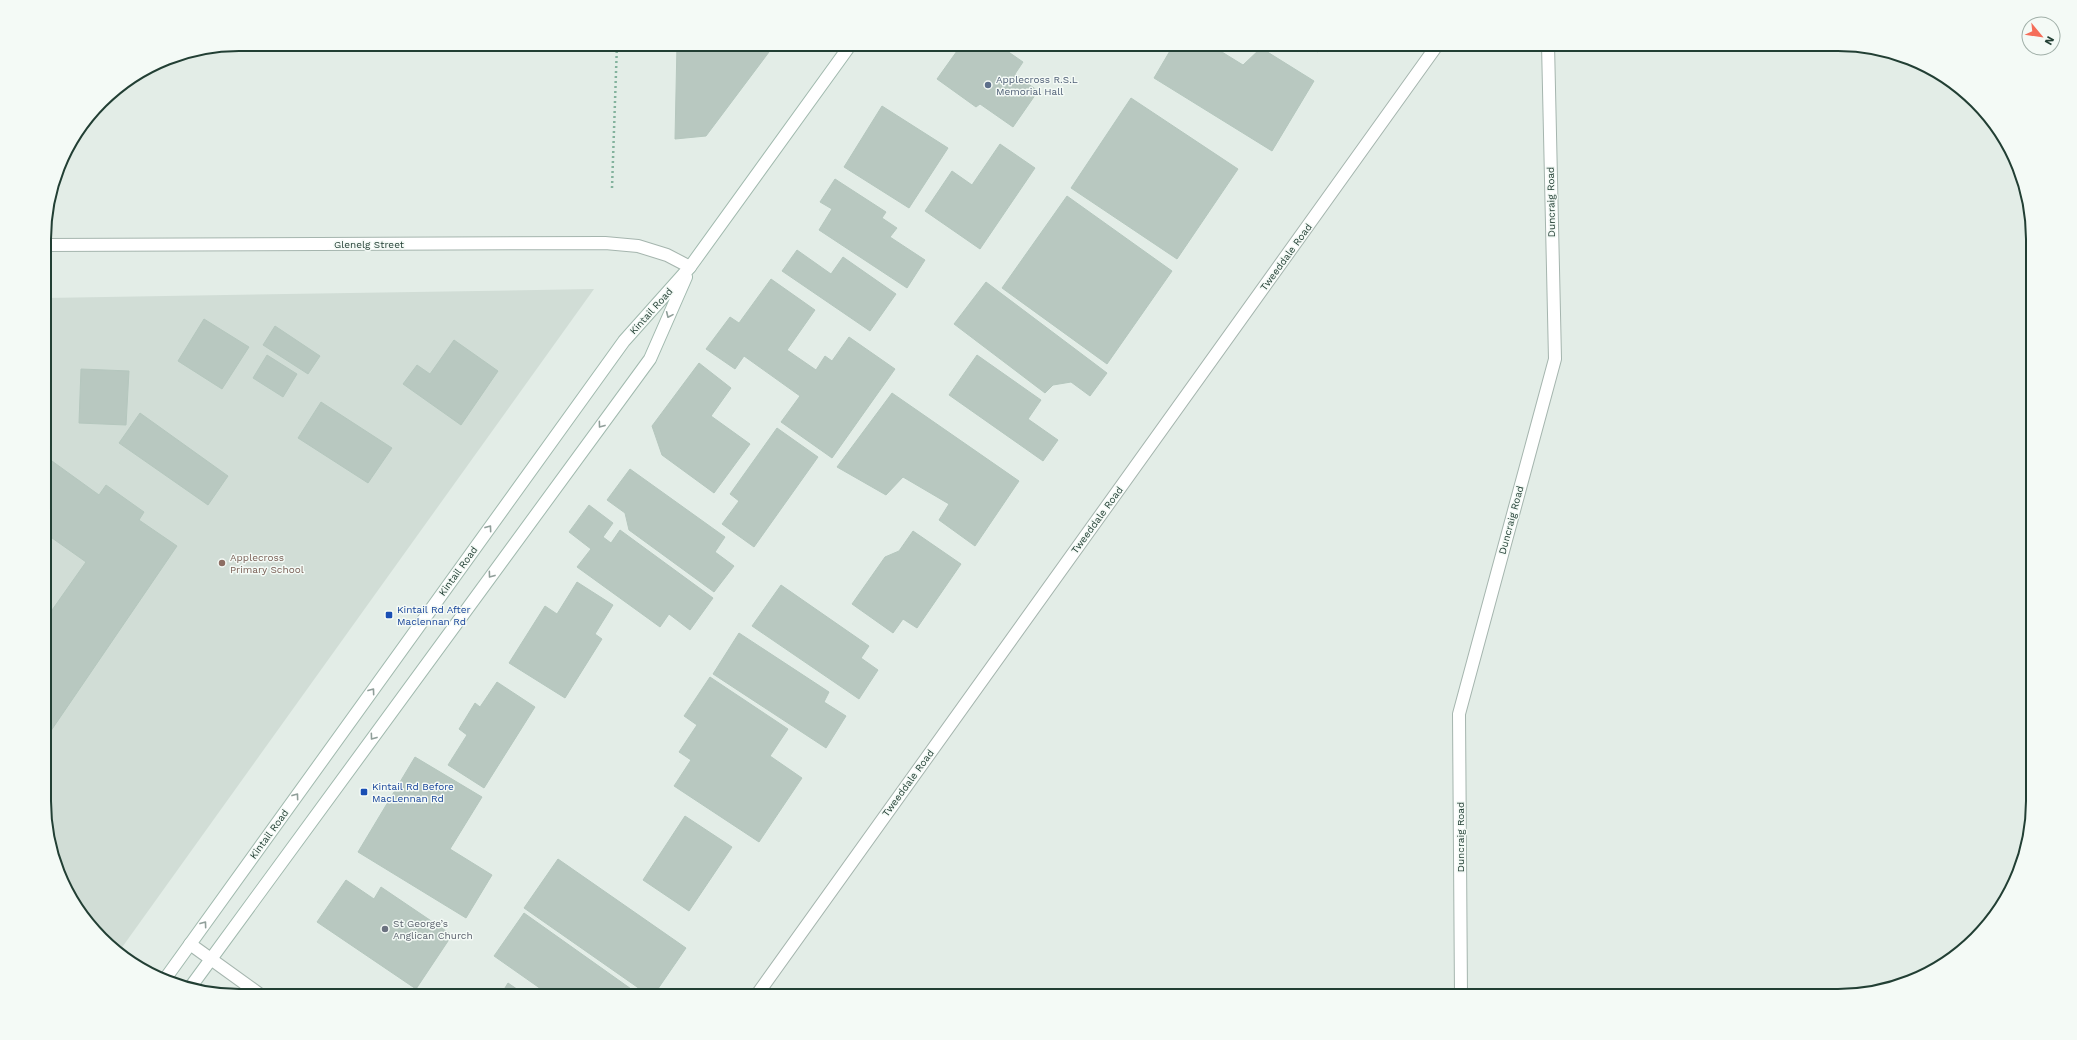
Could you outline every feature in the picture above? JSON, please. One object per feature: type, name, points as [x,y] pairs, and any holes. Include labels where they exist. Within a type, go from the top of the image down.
[{"type":"street","name":"Kintail Road","points":[[168,975],[624,341],[690,267],[847,51]]},
{"type":"street","name":"Tweeddale Road","points":[[761,989],[1433,51]]},
{"type":"street","name":"Duncraig Road","points":[[1461,989],[1459,714],[1555,360],[1548,51]]},
{"type":"street","name":"Glenelg Street","points":[[51,245],[605,243],[638,246],[667,255],[690,267]]},
{"type":"street","name":"Kintail Road","points":[[193,984],[650,359],[690,267]]},
{"type":"street","points":[[190,944],[252,989]]},
{"type":"path","points":[[612,188],[617,51]]},
{"type":"shaded area","name":"Applecross Primary School","points":[[594,289],[122,948],[106,934],[90,916],[70,884],[57,850],[51,814],[51,298]]},
{"type":"building","points":[[677,51],[770,51],[706,136],[675,139]]},
{"type":"building","name":"Applecross R.S.L Memorial Hall","points":[[957,51],[1007,51],[1023,62],[1015,74],[1038,91],[1013,127],[980,104],[976,107],[937,79]]},
{"type":"building","points":[[1170,51],[1220,51],[1243,65],[1258,51],[1266,51],[1314,81],[1272,151],[1154,78]]},
{"type":"building","points":[[1131,98],[1238,169],[1177,259],[1071,188]]},
{"type":"building","points":[[882,106],[948,148],[909,208],[844,167]]},
{"type":"building","points":[[1000,144],[1035,168],[980,249],[925,211],[952,171],[972,185]]},
{"type":"building","points":[[835,179],[886,212],[882,218],[897,228],[890,237],[925,260],[907,288],[819,230],[832,209],[820,202]]},
{"type":"building","points":[[1067,196],[1172,271],[1107,364],[1002,288]]},
{"type":"building","points":[[797,250],[831,274],[843,257],[896,294],[870,331],[782,271]]},
{"type":"building","points":[[771,279],[815,310],[787,350],[816,370],[825,356],[832,361],[849,337],[895,369],[832,458],[781,422],[800,396],[744,356],[735,369],[706,349],[730,317],[739,323]]},
{"type":"building","points":[[986,282],[1107,373],[1090,396],[1071,382],[1053,385],[1045,393],[954,324]]},
{"type":"building","points":[[204,319],[249,347],[222,389],[178,361]]},
{"type":"building","points":[[275,326],[320,356],[308,374],[263,345]]},
{"type":"building","points":[[454,340],[498,371],[461,425],[403,384],[417,365],[430,374]]},
{"type":"building","points":[[267,355],[297,374],[283,397],[253,378]]},
{"type":"building","points":[[977,355],[1041,400],[1028,419],[1058,440],[1043,461],[949,395]]},
{"type":"building","points":[[699,363],[731,388],[711,416],[750,444],[714,493],[662,455],[652,426]]},
{"type":"building","points":[[81,369],[129,371],[126,425],[79,423]]},
{"type":"building","points":[[892,393],[1019,481],[975,546],[939,520],[949,504],[903,477],[886,495],[837,467]]},
{"type":"building","points":[[321,402],[392,448],[368,483],[298,438]]},
{"type":"building","points":[[140,413],[228,476],[208,505],[119,443]]},
{"type":"building","points":[[777,428],[818,457],[754,547],[722,524],[739,501],[730,494]]},
{"type":"building","points":[[51,460],[99,495],[106,485],[144,512],[139,520],[177,546],[51,731],[51,612],[86,562],[51,537]]},
{"type":"building","points":[[630,469],[725,537],[715,552],[734,566],[714,592],[629,530],[625,513],[607,500]]},
{"type":"building","points":[[589,505],[613,523],[603,537],[611,543],[620,530],[713,598],[690,630],[669,614],[660,627],[577,567],[591,549],[569,532]]},
{"type":"building","points":[[913,531],[961,564],[917,628],[903,619],[893,633],[852,604],[885,557],[899,551]]},
{"type":"building","points":[[577,582],[613,605],[595,634],[602,639],[565,698],[509,663],[545,606],[557,614]]},
{"type":"building","points":[[781,585],[869,646],[861,658],[878,670],[859,699],[752,626]]},
{"type":"building","points":[[739,633],[829,692],[824,702],[846,716],[826,748],[713,674]]},
{"type":"building","points":[[710,677],[788,729],[770,756],[802,778],[759,842],[674,786],[691,760],[679,752],[697,725],[684,716]]},
{"type":"building","points":[[497,682],[535,707],[484,788],[448,765],[467,735],[459,729],[475,703],[480,707]]},
{"type":"building","points":[[415,757],[482,797],[450,849],[492,875],[466,918],[358,852]]},
{"type":"building","points":[[685,816],[732,847],[689,911],[643,880]]},
{"type":"building","points":[[558,859],[686,948],[658,989],[640,989],[524,908]]},
{"type":"building","name":"St George’s Anglican Church","points":[[346,880],[374,899],[381,887],[452,935],[416,989],[317,922]]},
{"type":"building","points":[[524,913],[631,989],[541,989],[494,956]]},
{"type":"building","points":[[508,983],[517,989],[504,989]]},
{"type":"place","name":"Applecross R.S.L Memorial Hall","points":[[988,85]]},
{"type":"place","name":"Applecross Primary School","points":[[222,563]]},
{"type":"place","name":"Kintail Rd After Maclennan Rd","points":[[389,615]]},
{"type":"place","name":"Kintail Rd Before MacLennan Rd","points":[[364,792]]},
{"type":"place","name":"St George’s Anglican Church","points":[[385,929]]}]
